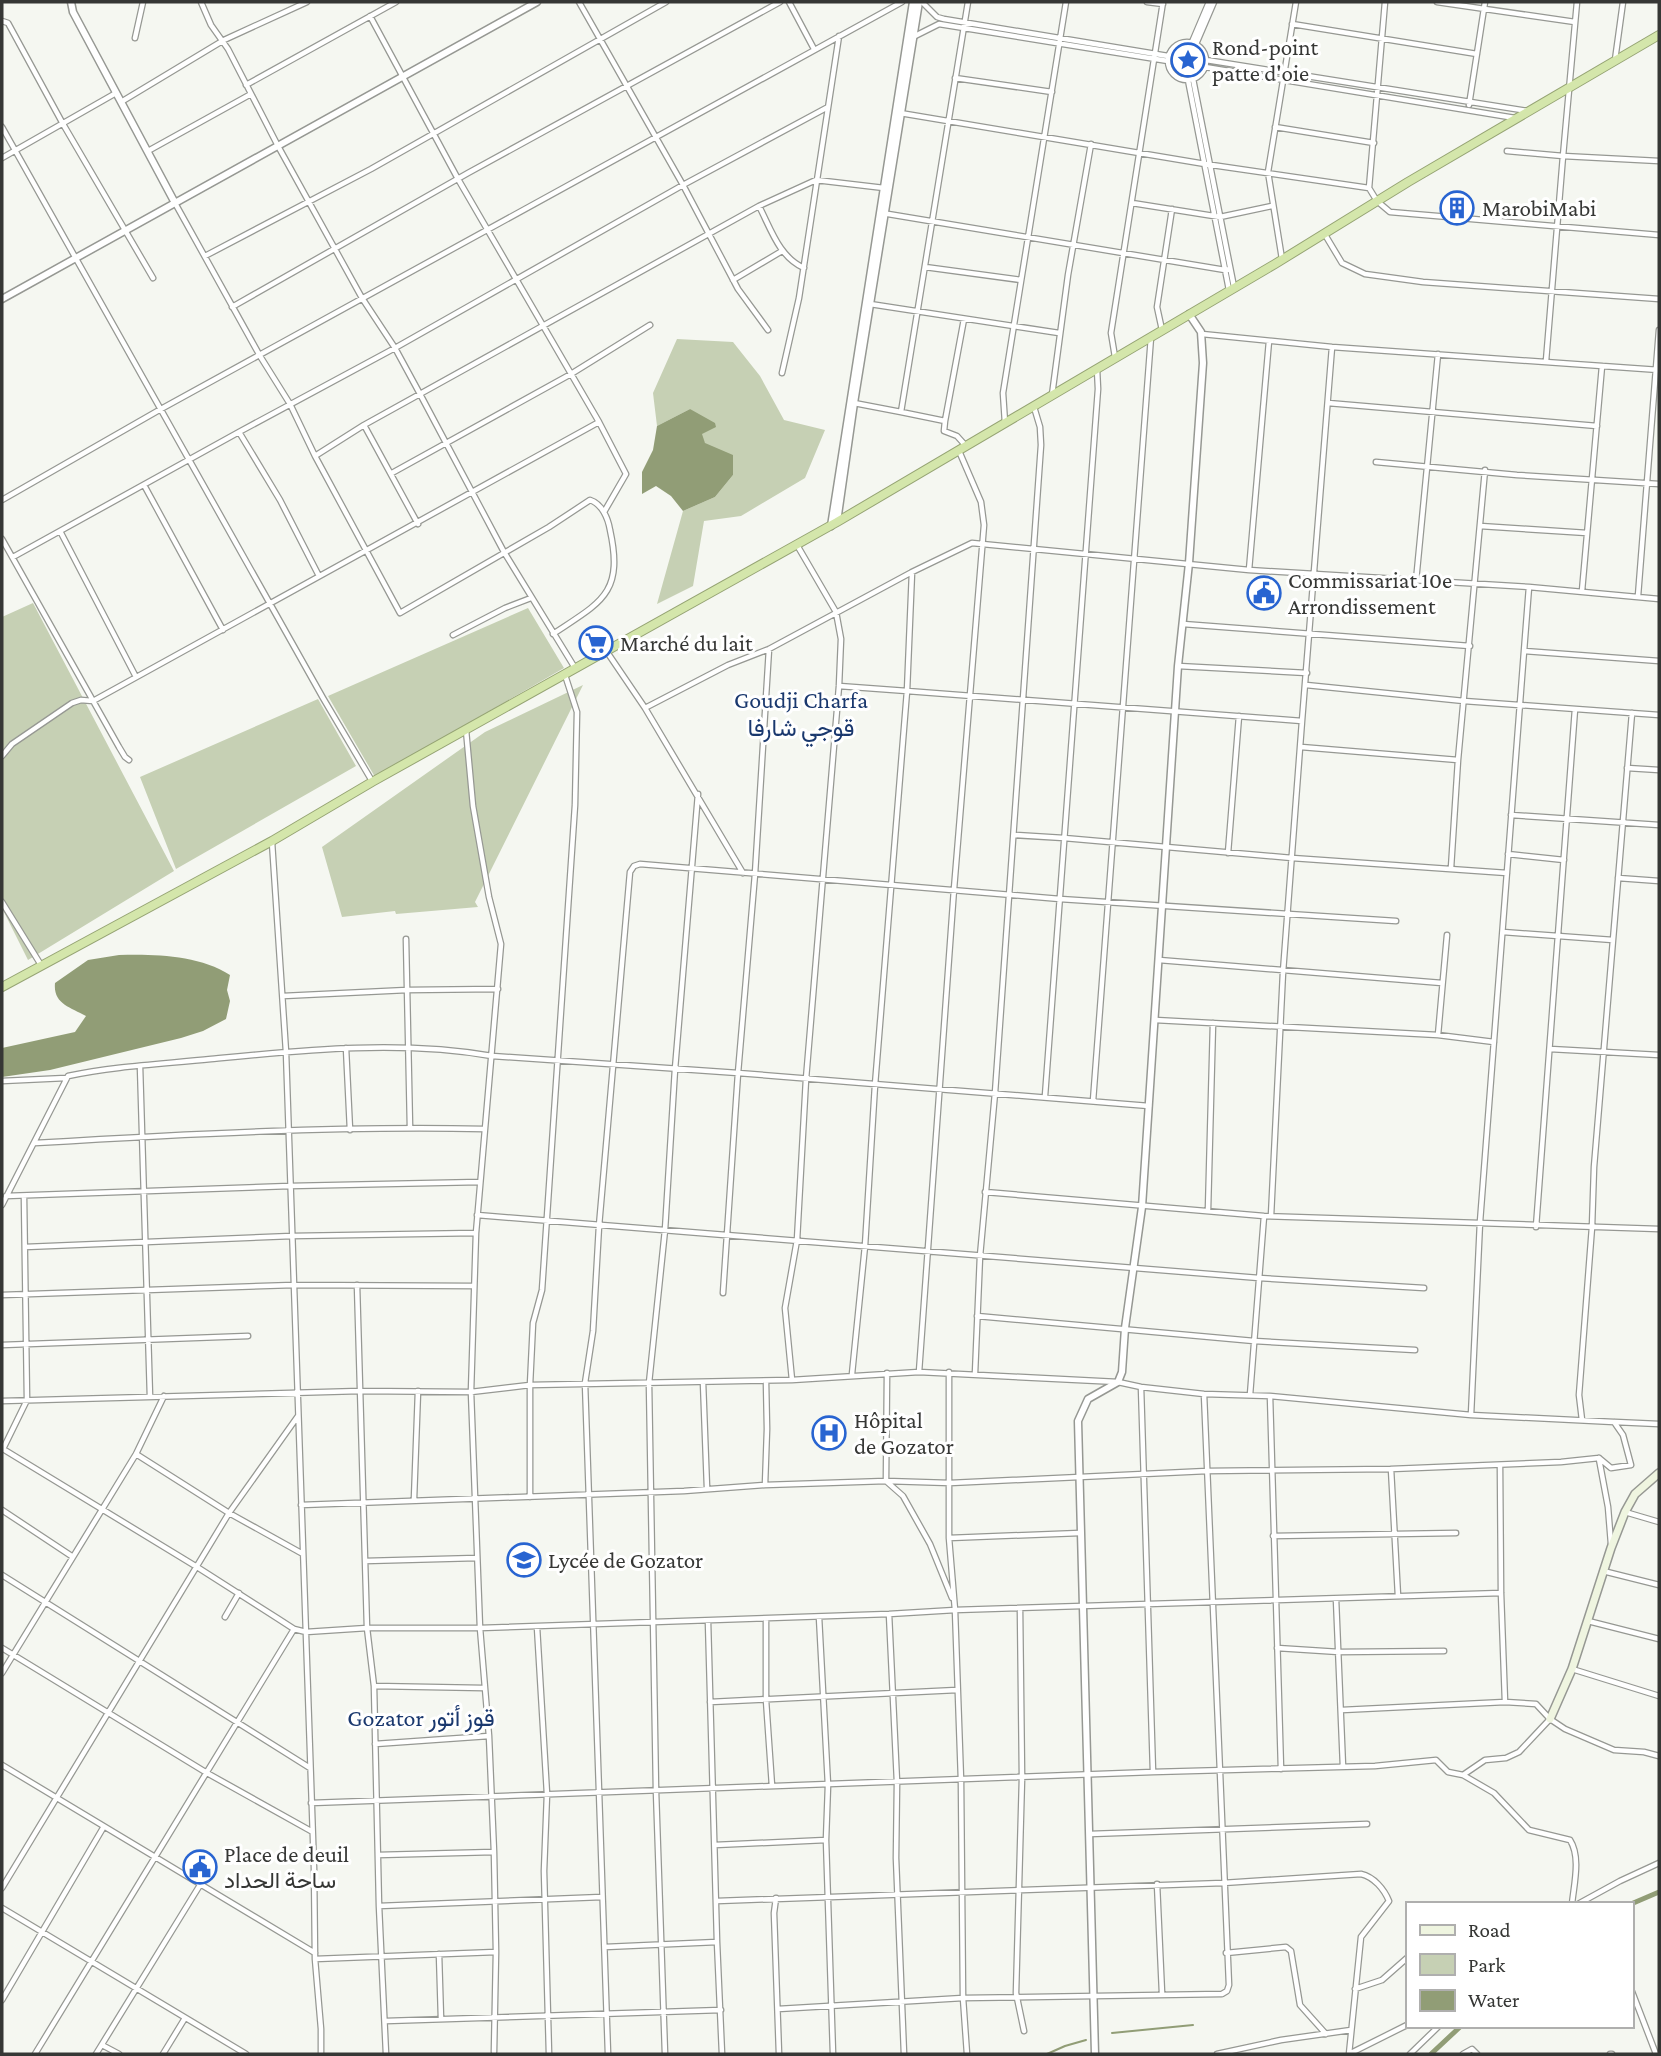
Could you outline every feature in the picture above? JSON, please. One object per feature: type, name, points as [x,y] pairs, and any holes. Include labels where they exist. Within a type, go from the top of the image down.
[{"type":"highway","points":[[2,987],[272,841],[372,782],[834,524],[1659,35]]},
{"type":"main road","points":[[1550,1719],[1572,1670],[1625,1512],[1635,1494],[1659,1473]]},
{"type":"street","points":[[71,2],[73,12],[175,203],[232,307],[290,404],[314,456],[400,613],[590,500],[597,503],[604,512],[616,555],[612,583],[597,604],[553,634]]},
{"type":"street","points":[[135,38],[143,2]]},
{"type":"street","points":[[201,2],[211,25],[223,40],[362,298],[421,394],[504,552],[576,669]]},
{"type":"street","points":[[121,102],[223,40],[307,2]]},
{"type":"street","points":[[246,85],[396,2]]},
{"type":"street","points":[[2,299],[537,2]]},
{"type":"street","points":[[579,2],[683,185],[733,280],[768,330]]},
{"type":"street","points":[[205,256],[433,134],[666,2]]},
{"type":"street","points":[[232,307],[780,2]]},
{"type":"street","points":[[789,2],[814,49]]},
{"type":"street","points":[[2,499],[902,2]]},
{"type":"street","points":[[918,2],[937,17],[1060,41]]},
{"type":"street","points":[[834,524],[918,2]]},
{"type":"street","points":[[883,213],[884,188],[918,2]]},
{"type":"street","points":[[901,412],[968,2]]},
{"type":"street","points":[[1005,424],[1003,393],[1066,2]]},
{"type":"street","points":[[1115,358],[1111,333],[1163,3],[1147,2]]},
{"type":"street","points":[[1194,43],[1212,2]]},
{"type":"street","points":[[1282,259],[1268,172],[1296,2]]},
{"type":"street","points":[[1385,2],[1369,188],[1377,201],[1396,214],[1659,235]]},
{"type":"street","points":[[1437,2],[1575,22]]},
{"type":"street","points":[[1468,110],[1485,2]]},
{"type":"street","points":[[1546,362],[1577,2]]},
{"type":"street","points":[[1615,60],[1623,2]]},
{"type":"street","points":[[370,16],[458,179],[544,325],[626,474],[604,512]]},
{"type":"street","points":[[2,21],[8,23],[63,124],[153,278]]},
{"type":"street","points":[[912,37],[939,24],[1168,59]]},
{"type":"street","points":[[1292,24],[1477,54]]},
{"type":"street","points":[[782,373],[804,268],[839,36]]},
{"type":"street","points":[[1186,41],[1194,43],[1203,50],[1205,68],[1191,80],[1176,77],[1169,67],[1168,59],[1174,46],[1186,41]]},
{"type":"street","points":[[1206,60],[1529,111]]},
{"type":"street","points":[[1205,68],[1517,119]]},
{"type":"street","points":[[955,78],[1052,92]]},
{"type":"street","points":[[1191,80],[1231,289]]},
{"type":"street","points":[[2,158],[116,93]]},
{"type":"street","points":[[148,151],[251,94]]},
{"type":"street","points":[[13,557],[828,107]]},
{"type":"street","points":[[899,113],[1369,188]]},
{"type":"street","points":[[2,127],[372,782]]},
{"type":"street","points":[[1275,127],[1374,143]]},
{"type":"street","points":[[1052,395],[1059,333],[1091,144]]},
{"type":"street","points":[[1507,151],[1659,162]]},
{"type":"street","points":[[314,456],[759,206],[816,180],[884,188]]},
{"type":"street","points":[[1132,202],[1218,217],[1272,206]]},
{"type":"street","points":[[759,206],[782,251],[789,260],[804,268]]},
{"type":"street","points":[[1162,330],[1157,307],[1172,209]]},
{"type":"street","points":[[883,213],[1228,269]]},
{"type":"street","points":[[1324,233],[1342,263],[1365,274],[1423,282],[1659,299]]},
{"type":"street","points":[[733,280],[782,251]]},
{"type":"street","points":[[925,267],[1021,280]]},
{"type":"street","points":[[868,304],[1059,333]]},
{"type":"street","points":[[1095,2054],[1078,1421],[1088,1399],[1118,1382],[1122,1372],[1125,1328],[1142,1207],[1178,666],[1189,563],[1203,363],[1202,334],[1189,314]]},
{"type":"street","points":[[919,1372],[984,525],[981,502],[957,436],[944,431],[964,318]]},
{"type":"street","points":[[392,473],[571,374],[650,325]]},
{"type":"street","points":[[1639,596],[1659,330]]},
{"type":"street","points":[[1202,334],[1332,347],[1657,370]]},
{"type":"street","points":[[1093,1101],[1151,336]]},
{"type":"street","points":[[1249,569],[1269,341]]},
{"type":"street","points":[[1271,1216],[1283,972],[1332,347]]},
{"type":"street","points":[[1416,581],[1438,354]]},
{"type":"street","points":[[1581,592],[1602,366]]},
{"type":"street","points":[[1045,1096],[1098,389],[1097,368]]},
{"type":"street","points":[[852,403],[945,421]]},
{"type":"street","points":[[1328,403],[1597,426]]},
{"type":"street","points":[[975,1374],[980,1256],[995,1093],[1041,445],[1040,427],[1033,406]]},
{"type":"street","points":[[2,756],[12,744],[72,703],[81,700],[93,701],[599,422]]},
{"type":"street","points":[[365,425],[418,524]]},
{"type":"street","points":[[1651,429],[1659,429]]},
{"type":"street","points":[[239,432],[280,500],[319,576]]},
{"type":"street","points":[[1376,462],[1659,484]]},
{"type":"street","points":[[1451,868],[1458,760],[1485,471]]},
{"type":"street","points":[[144,485],[223,630]]},
{"type":"street","points":[[1480,526],[1587,533]]},
{"type":"street","points":[[60,531],[136,677]]},
{"type":"street","points":[[2,539],[129,760]]},
{"type":"street","points":[[645,708],[727,665],[769,649],[962,546],[981,542],[1034,550],[1314,575],[1529,587],[1659,598]]},
{"type":"street","points":[[792,1380],[785,1308],[797,1240],[806,1079],[841,639],[836,612],[797,545]]},
{"type":"street","points":[[852,1374],[865,1246],[875,1085],[907,691],[912,572]]},
{"type":"street","points":[[1471,1415],[1480,1222],[1529,587]]},
{"type":"street","points":[[453,635],[531,598]]},
{"type":"street","points":[[1183,624],[1470,646]]},
{"type":"street","points":[[723,1293],[769,649]]},
{"type":"street","points":[[1524,651],[1659,661]]},
{"type":"street","points":[[607,652],[698,794],[743,873]]},
{"type":"street","points":[[1178,666],[1307,673]]},
{"type":"street","points":[[530,1497],[533,1323],[542,1290],[577,740],[576,705],[565,675]]},
{"type":"street","points":[[1306,685],[1464,701],[1659,715]]},
{"type":"street","points":[[839,686],[1302,721]]},
{"type":"street","points":[[1536,1227],[1575,709]]},
{"type":"street","points":[[1582,1420],[1579,1395],[1594,1167],[1632,713]]},
{"type":"street","points":[[1228,853],[1239,716]]},
{"type":"street","points":[[466,730],[473,806],[489,897],[501,944],[477,1215],[471,1392],[480,1628],[489,1736],[494,1852],[494,2052]]},
{"type":"street","points":[[1301,747],[1458,760]]},
{"type":"street","points":[[1627,768],[1659,770]]},
{"type":"street","points":[[665,2054],[656,1791],[649,1383],[666,1230],[675,1069],[698,794]]},
{"type":"street","points":[[1511,815],[1659,825]]},
{"type":"street","points":[[1014,835],[1507,873]]},
{"type":"street","points":[[272,841],[286,1052],[315,1959],[321,2054]]},
{"type":"street","points":[[1508,854],[1564,860]]},
{"type":"street","points":[[608,2054],[585,1383],[593,1331],[599,1226],[630,872],[634,866],[639,864],[1060,899],[1395,921]]},
{"type":"street","points":[[1618,878],[1659,881]]},
{"type":"street","points":[[2,902],[41,965]]},
{"type":"street","points":[[1503,932],[1613,940]]},
{"type":"street","points":[[1438,1035],[1447,935]]},
{"type":"street","points":[[406,939],[410,1128]]},
{"type":"street","points":[[1159,960],[1442,983]]},
{"type":"street","points":[[283,996],[498,989]]},
{"type":"street","points":[[1155,1020],[1438,1035],[1494,1042]]},
{"type":"street","points":[[1208,1210],[1213,1023]]},
{"type":"street","points":[[346,1048],[350,1130]]},
{"type":"street","points":[[2,1081],[66,1077],[140,1066],[286,1052],[408,1048],[1149,1106]]},
{"type":"street","points":[[1550,1049],[1659,1055]]},
{"type":"street","points":[[140,1066],[150,1397]]},
{"type":"street","points":[[2,1205],[66,1077]]},
{"type":"street","points":[[34,1143],[142,1136],[410,1128],[485,1129]]},
{"type":"street","points":[[6,1196],[480,1182]]},
{"type":"street","points":[[985,1192],[1264,1216],[1659,1229]]},
{"type":"street","points":[[24,1197],[27,1400],[2,1450],[103,1509],[294,1629],[306,1632],[367,1628],[594,1625],[1501,1592]]},
{"type":"street","points":[[477,1215],[1259,1279],[1424,1288]]},
{"type":"street","points":[[1250,1395],[1264,1216]]},
{"type":"street","points":[[25,1247],[292,1236],[476,1233]]},
{"type":"street","points":[[357,1284],[367,1628],[373,1686],[386,2054]]},
{"type":"street","points":[[2,1295],[294,1285],[474,1286]]},
{"type":"street","points":[[977,1316],[1254,1340],[1415,1350]]},
{"type":"street","points":[[2,1345],[248,1336]]},
{"type":"street","points":[[949,1372],[949,1538],[955,1610],[961,1780],[963,1998],[967,2054]]},
{"type":"street","points":[[2,1401],[360,1391],[471,1392],[530,1385],[766,1381],[852,1374],[949,1372],[1118,1382],[1204,1394],[1269,1396],[1471,1415],[1659,1424]]},
{"type":"street","points":[[887,1373],[886,1481],[903,1496],[930,1544],[955,1610]]},
{"type":"street","points":[[765,1485],[766,1381]]},
{"type":"street","points":[[703,1382],[707,1488]]},
{"type":"street","points":[[1141,1387],[1153,1772]]},
{"type":"street","points":[[414,1499],[418,1391]]},
{"type":"street","points":[[778,2009],[963,1998],[1222,1994],[1227,1991],[1204,1394]]},
{"type":"street","points":[[2,1673],[136,1454],[164,1396]]},
{"type":"street","points":[[1269,1396],[1281,1769]]},
{"type":"street","points":[[2,1888],[229,1513],[298,1415]]},
{"type":"street","points":[[1599,1458],[1611,1468],[1631,1465],[1623,1435],[1614,1422]]},
{"type":"street","points":[[136,1454],[229,1513],[303,1554]]},
{"type":"street","points":[[301,1505],[886,1481],[950,1483],[1207,1471],[1391,1469],[1599,1458]]},
{"type":"street","points":[[1599,1458],[1608,1507],[1611,1548]]},
{"type":"street","points":[[1500,1465],[1501,1592],[1506,1702]]},
{"type":"street","points":[[1391,1469],[1398,1596]]},
{"type":"street","points":[[2,1510],[73,1557]]},
{"type":"street","points":[[1625,1512],[1659,1522]]},
{"type":"street","points":[[949,1538],[1080,1533]]},
{"type":"street","points":[[1273,1536],[1456,1533]]},
{"type":"street","points":[[365,1561],[477,1558]]},
{"type":"street","points":[[1603,1571],[1659,1585]]},
{"type":"street","points":[[2,1575],[310,1769]]},
{"type":"street","points":[[225,1618],[239,1593]]},
{"type":"street","points":[[1336,1599],[1343,1767]]},
{"type":"street","points":[[1020,1608],[1022,1778],[1016,1997],[1024,2031]]},
{"type":"street","points":[[889,1614],[897,1782],[904,2054]]},
{"type":"street","points":[[819,1617],[828,1785],[825,1840],[833,2054]]},
{"type":"street","points":[[766,1619],[766,1700],[772,1786]]},
{"type":"street","points":[[708,1621],[722,2054]]},
{"type":"street","points":[[1587,1621],[1659,1640]]},
{"type":"street","points":[[537,1626],[547,1794],[545,1899],[549,2054]]},
{"type":"street","points":[[36,2054],[294,1629]]},
{"type":"street","points":[[2,1648],[207,1773],[311,1831]]},
{"type":"street","points":[[1277,1648],[1339,1652],[1444,1651]]},
{"type":"street","points":[[1572,1670],[1659,1696]]},
{"type":"street","points":[[373,1686],[483,1688]]},
{"type":"street","points":[[710,1702],[957,1690]]},
{"type":"street","points":[[1342,1710],[1506,1702],[1536,1704],[1550,1719],[1565,1729],[1614,1750],[1659,1756]]},
{"type":"street","points":[[1463,1775],[1485,1760],[1506,1758],[1519,1752],[1550,1719]]},
{"type":"street","points":[[375,1744],[489,1736]]},
{"type":"street","points":[[312,1803],[1343,1767],[1436,1760],[1448,1772],[1463,1775],[1494,1793],[1529,1830],[1570,1840],[1575,1849],[1576,1862],[1572,1902]]},
{"type":"street","points":[[2,1765],[315,1953]]},
{"type":"street","points":[[1090,1834],[1367,1824]]},
{"type":"street","points":[[2,2000],[103,1828]]},
{"type":"street","points":[[715,1845],[825,1840]]},
{"type":"street","points":[[378,1855],[494,1852]]},
{"type":"street","points":[[1582,1902],[1659,1863]]},
{"type":"street","points":[[717,1901],[1223,1883],[1361,1874],[1374,1880],[1389,1901],[1362,1937],[1349,2054]]},
{"type":"street","points":[[1157,1884],[1162,1993]]},
{"type":"street","points":[[96,2054],[200,1885]]},
{"type":"street","points":[[379,1906],[602,1897]]},
{"type":"street","points":[[776,1898],[774,1913],[779,2054]]},
{"type":"street","points":[[2,1908],[246,2054]]},
{"type":"street","points":[[605,1947],[717,1942]]},
{"type":"street","points":[[1226,1953],[1286,1947],[1291,1951],[1300,2005],[1326,2034]]},
{"type":"street","points":[[315,1959],[496,1952]]},
{"type":"street","points":[[439,1954],[441,2019]]},
{"type":"street","points":[[1355,1989],[1382,1980],[1406,1959]]},
{"type":"street","points":[[1633,1994],[1656,2054]]},
{"type":"street","points":[[386,2021],[721,2010]]},
{"type":"street","points":[[163,2054],[185,2018]]},
{"type":"street","points":[[1349,2054],[1406,2026]]},
{"type":"street","points":[[1410,2054],[1437,2028]]},
{"type":"street","points":[[1217,2054],[1281,2040],[1351,2030]]},
{"type":"street","points":[[102,2045],[119,2054]]},
{"type":"street","points":[[1463,2054],[1472,2049],[1478,2054]]},
{"type":"green space","points":[[677,339],[733,342],[760,376],[784,420],[825,430],[805,478],[741,516],[704,521],[693,586],[657,604],[683,511],[715,497],[733,475],[733,456],[705,444],[690,409],[657,426],[653,393]]},
{"type":"green space","points":[[33,603],[174,871],[28,960],[2,908],[2,617]]},
{"type":"green space","points":[[528,608],[564,668],[375,777],[328,696]]},
{"type":"green space","points":[[583,685],[475,902],[478,907],[342,917],[322,847],[485,732]]},
{"type":"green space","points":[[318,699],[356,766],[176,869],[140,777]]},
{"type":"water","points":[[690,409],[715,423],[716,427],[702,434],[705,443],[733,455],[733,475],[715,497],[683,511],[671,496],[656,486],[642,494],[642,472],[653,450],[657,426]]},
{"type":"water","points":[[119,955],[191,960],[218,968],[230,975],[227,990],[230,1001],[226,1019],[203,1031],[181,1038],[50,1070],[2,1077],[2,1048],[75,1032],[86,1016],[60,1000],[55,983],[88,960]]},
{"type":"waterway","points":[[1633,1903],[1659,1892]]},
{"type":"waterway","points":[[1112,2033],[1193,2025]]},
{"type":"waterway","points":[[1431,2054],[1459,2028]]},
{"type":"waterway","points":[[1047,2054],[1086,2040]]},
{"type":"place","name":"Rond-point patte d'oie","points":[[1188,60]]},
{"type":"place","name":"MarobiMabi","points":[[1457,208]]},
{"type":"place","name":"Commissariat 10e Arrondissement","points":[[1264,593]]},
{"type":"place","name":"Marché du lait","points":[[596,643]]},
{"type":"place","name":"Hôpital de Gozator","points":[[829,1433]]},
{"type":"place","name":"Lycée de Gozator","points":[[524,1560]]},
{"type":"place","name":"Place de deuil ساحة الحداد","points":[[200,1867]]},
{"type":"district","name":"Goudji Charfa قوجي شارفا","points":[[801,714]]},
{"type":"district","name":"Gozator قوز أتور","points":[[421,1718]]}]
